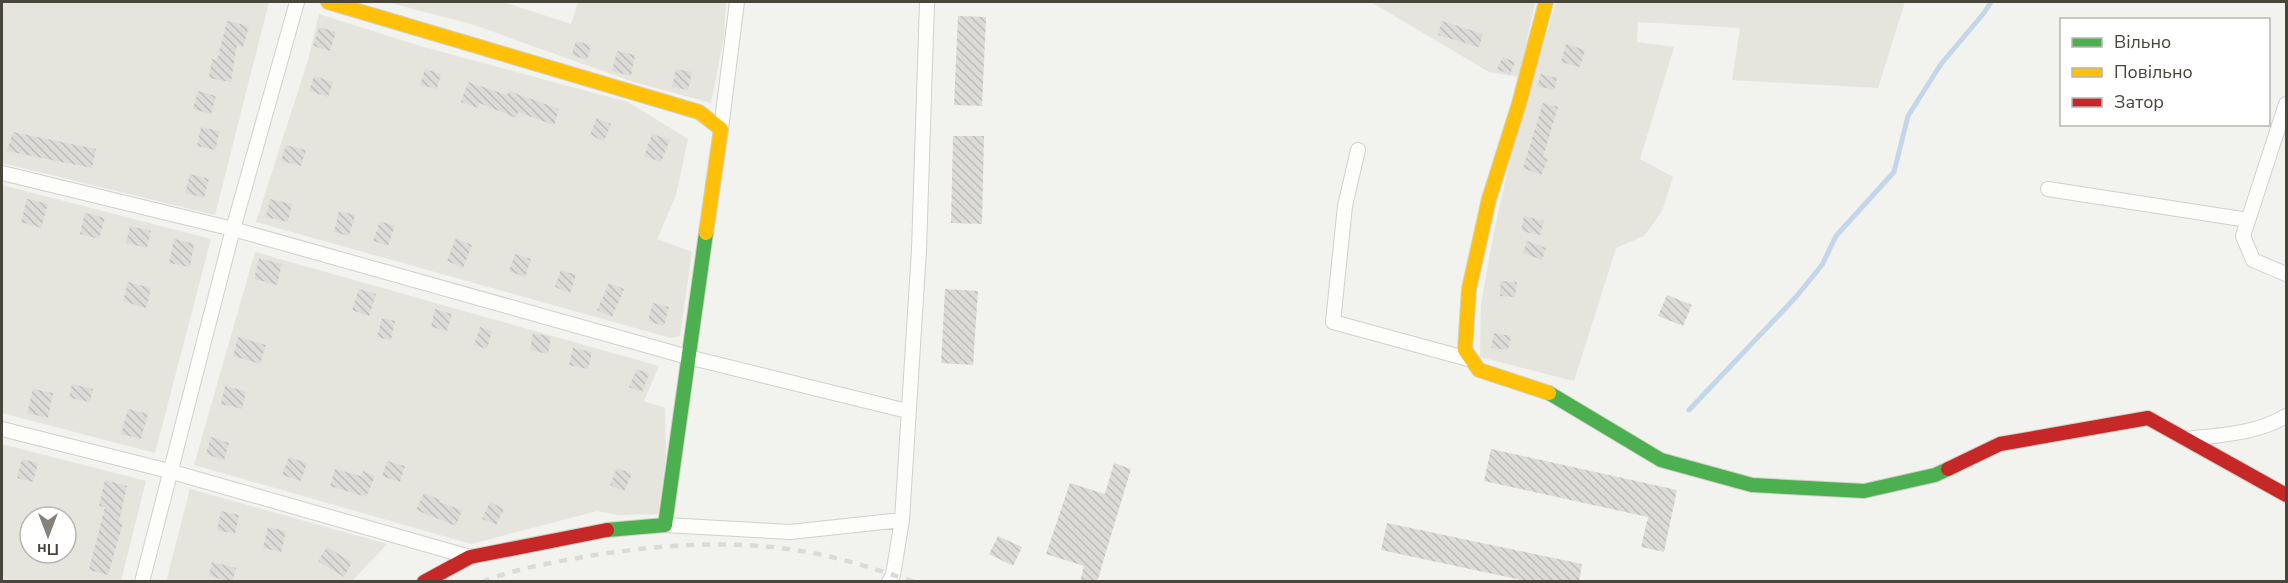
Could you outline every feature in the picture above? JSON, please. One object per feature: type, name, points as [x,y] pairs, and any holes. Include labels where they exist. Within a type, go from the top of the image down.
[{"type":"street","points":[[142,582],[233,229],[297,2]]},
{"type":"street","points":[[328,2],[699,112],[721,129]]},
{"type":"street","points":[[665,525],[737,2]]},
{"type":"street","points":[[889,582],[894,575],[902,520],[907,411],[920,250],[927,2]]},
{"type":"street","points":[[1546,2],[1519,104],[1489,199],[1469,289],[1465,350],[1479,370],[1556,395],[1661,460],[1752,485],[1864,491],[1935,476],[2000,444],[2148,418],[2286,495]]},
{"type":"street","points":[[2286,105],[2243,236],[2253,260],[2286,273]]},
{"type":"street","points":[[1358,150],[1345,206],[1333,322],[1472,360]]},
{"type":"street","points":[[2,173],[233,229],[688,357],[907,411]]},
{"type":"street","points":[[2048,189],[2248,220]]},
{"type":"street","points":[[2186,439],[2234,434],[2271,425],[2286,416]]},
{"type":"street","points":[[2,429],[169,471],[470,557]]},
{"type":"street","points":[[424,582],[470,557],[605,530],[665,525],[790,532],[902,520]]},
{"type":"shaded area","points":[[2,2],[269,2],[215,215],[2,163]]},
{"type":"shaded area","points":[[387,2],[503,2],[571,24],[578,2],[726,2],[724,36],[711,103],[631,81],[474,25]]},
{"type":"shaded area","points":[[1371,2],[1535,2],[1519,77],[1489,72]]},
{"type":"shaded area","points":[[1556,2],[1905,2],[1878,88],[1732,80],[1740,28],[1638,22],[1637,42],[1674,47],[1640,159],[1673,177],[1662,211],[1644,236],[1616,248],[1574,381],[1480,357],[1481,304],[1494,232],[1514,142]]},
{"type":"shaded area","points":[[319,14],[420,46],[628,102],[688,139],[676,195],[657,239],[692,252],[680,336],[671,338],[256,222],[308,60]]},
{"type":"shaded area","points":[[2,185],[211,239],[155,453],[2,413]]},
{"type":"shaded area","points":[[255,252],[659,366],[644,401],[665,408],[666,456],[658,514],[619,515],[597,511],[471,544],[194,465]]},
{"type":"shaded area","points":[[2,444],[146,481],[121,581],[2,581]]},
{"type":"shaded area","points":[[190,489],[387,544],[352,581],[166,582]]},
{"type":"building","points":[[958,16],[986,17],[982,106],[954,105]]},
{"type":"building","points":[[227,21],[249,26],[243,47],[237,45],[231,82],[209,78],[212,59],[217,60]]},
{"type":"building","points":[[1442,21],[1483,34],[1479,47],[1438,35]]},
{"type":"building","points":[[319,27],[336,32],[330,51],[313,46]]},
{"type":"building","points":[[576,41],[591,45],[587,60],[572,55]]},
{"type":"building","points":[[1566,44],[1585,50],[1580,67],[1561,62]]},
{"type":"building","points":[[617,51],[635,55],[631,76],[612,71]]},
{"type":"building","points":[[1503,57],[1515,62],[1510,75],[1497,69]]},
{"type":"building","points":[[425,69],[441,74],[437,89],[420,85]]},
{"type":"building","points":[[676,69],[692,72],[688,90],[672,87]]},
{"type":"building","points":[[1541,74],[1557,78],[1554,90],[1537,86]]},
{"type":"building","points":[[314,76],[333,82],[328,97],[309,91]]},
{"type":"building","points":[[468,82],[507,95],[509,91],[559,109],[554,125],[518,112],[516,118],[479,103],[478,108],[461,102]]},
{"type":"building","points":[[198,91],[216,96],[211,114],[193,109]]},
{"type":"building","points":[[1543,103],[1558,107],[1543,157],[1548,159],[1541,175],[1523,168]]},
{"type":"building","points":[[597,118],[611,124],[604,141],[590,135]]},
{"type":"building","points":[[201,127],[220,131],[215,150],[197,146]]},
{"type":"building","points":[[13,132],[96,149],[92,168],[7,151]]},
{"type":"building","points":[[652,134],[670,140],[661,162],[644,156]]},
{"type":"building","points":[[953,136],[984,136],[982,224],[951,223]]},
{"type":"building","points":[[286,145],[306,150],[301,166],[281,161]]},
{"type":"building","points":[[190,174],[209,179],[204,198],[185,193]]},
{"type":"building","points":[[27,199],[48,204],[41,228],[21,222]]},
{"type":"building","points":[[270,199],[292,204],[288,222],[266,217]]},
{"type":"building","points":[[339,211],[355,215],[349,236],[334,232]]},
{"type":"building","points":[[85,213],[105,218],[99,239],[80,234]]},
{"type":"building","points":[[1524,216],[1544,221],[1540,235],[1521,231]]},
{"type":"building","points":[[380,221],[395,226],[388,246],[373,241]]},
{"type":"building","points":[[130,226],[151,231],[147,248],[126,243]]},
{"type":"building","points":[[456,238],[472,245],[463,268],[447,261]]},
{"type":"building","points":[[174,239],[194,244],[190,267],[169,263]]},
{"type":"building","points":[[1527,241],[1546,248],[1542,260],[1523,253]]},
{"type":"building","points":[[515,254],[531,259],[525,277],[509,271]]},
{"type":"building","points":[[259,258],[282,264],[277,285],[254,279]]},
{"type":"building","points":[[561,270],[576,275],[570,293],[555,287]]},
{"type":"building","points":[[1501,281],[1517,282],[1515,297],[1500,296]]},
{"type":"building","points":[[128,282],[151,288],[146,308],[123,301]]},
{"type":"building","points":[[609,283],[624,289],[612,317],[597,310]]},
{"type":"building","points":[[359,289],[376,294],[369,316],[352,310]]},
{"type":"building","points":[[945,289],[978,291],[973,365],[941,363]]},
{"type":"building","points":[[1667,295],[1692,305],[1683,326],[1658,316]]},
{"type":"building","points":[[653,303],[669,307],[664,326],[648,321]]},
{"type":"building","points":[[435,309],[452,314],[447,331],[431,327]]},
{"type":"building","points":[[382,318],[395,321],[391,340],[377,337]]},
{"type":"building","points":[[480,327],[492,331],[487,349],[474,345]]},
{"type":"building","points":[[533,333],[551,337],[548,354],[530,350]]},
{"type":"building","points":[[1494,333],[1511,336],[1508,350],[1491,348]]},
{"type":"building","points":[[238,337],[266,345],[260,364],[233,356]]},
{"type":"building","points":[[573,348],[592,352],[588,369],[569,365]]},
{"type":"building","points":[[637,369],[649,374],[642,392],[629,387]]},
{"type":"building","points":[[72,384],[93,389],[90,402],[69,398]]},
{"type":"building","points":[[225,386],[246,391],[242,409],[221,404]]},
{"type":"building","points":[[33,389],[53,393],[48,418],[27,413]]},
{"type":"building","points":[[128,409],[148,414],[141,439],[121,434]]},
{"type":"building","points":[[211,437],[229,443],[224,460],[206,454]]},
{"type":"building","points":[[1491,449],[1677,490],[1664,552],[1641,547],[1648,517],[1484,481]]},
{"type":"building","points":[[289,457],[307,463],[301,481],[282,475]]},
{"type":"building","points":[[22,459],[38,463],[33,482],[17,478]]},
{"type":"building","points":[[387,461],[405,466],[400,482],[382,476]]},
{"type":"building","points":[[1114,463],[1131,469],[1097,582],[1080,582],[1084,566],[1046,554],[1070,483],[1105,494]]},
{"type":"building","points":[[617,468],[632,474],[624,491],[610,485]]},
{"type":"building","points":[[335,469],[361,476],[363,471],[375,476],[366,497],[330,486]]},
{"type":"building","points":[[105,480],[127,486],[119,522],[123,523],[108,575],[89,570],[105,507],[99,506]]},
{"type":"building","points":[[424,493],[440,500],[439,502],[462,510],[456,526],[416,510]]},
{"type":"building","points":[[490,502],[504,509],[496,525],[482,519]]},
{"type":"building","points":[[221,511],[239,515],[235,534],[217,530]]},
{"type":"building","points":[[1387,523],[1582,564],[1579,582],[1531,582],[1381,550]]},
{"type":"building","points":[[268,527],[286,531],[281,552],[263,548]]},
{"type":"building","points":[[998,536],[1022,547],[1013,566],[989,554]]},
{"type":"building","points":[[327,547],[352,562],[344,577],[318,561]]},
{"type":"building","points":[[212,562],[236,568],[232,582],[209,576]]},
{"type":"waterway","points":[[1689,410],[1796,297],[1822,265],[1836,236],[1894,172],[1908,116],[1941,64],[1991,2]]},
{"type":"railway","points":[[482,582],[519,570],[583,557],[637,549],[720,544],[774,547],[816,554],[859,564],[915,582]]},
{"type":"traffic: fast","points":[[607,530],[665,525],[706,233]]},
{"type":"traffic: fast","points":[[1549,393],[1661,460],[1752,485],[1864,491],[1935,475],[1948,469]]},
{"type":"traffic: slow","points":[[328,2],[699,112],[721,129],[706,233]]},
{"type":"traffic: slow","points":[[1546,2],[1519,104],[1489,199],[1469,289],[1465,350],[1479,370],[1549,393]]},
{"type":"traffic: jam","points":[[1948,469],[2000,444],[2148,418],[2286,495]]},
{"type":"traffic: jam","points":[[424,582],[470,557],[607,530]]}]
